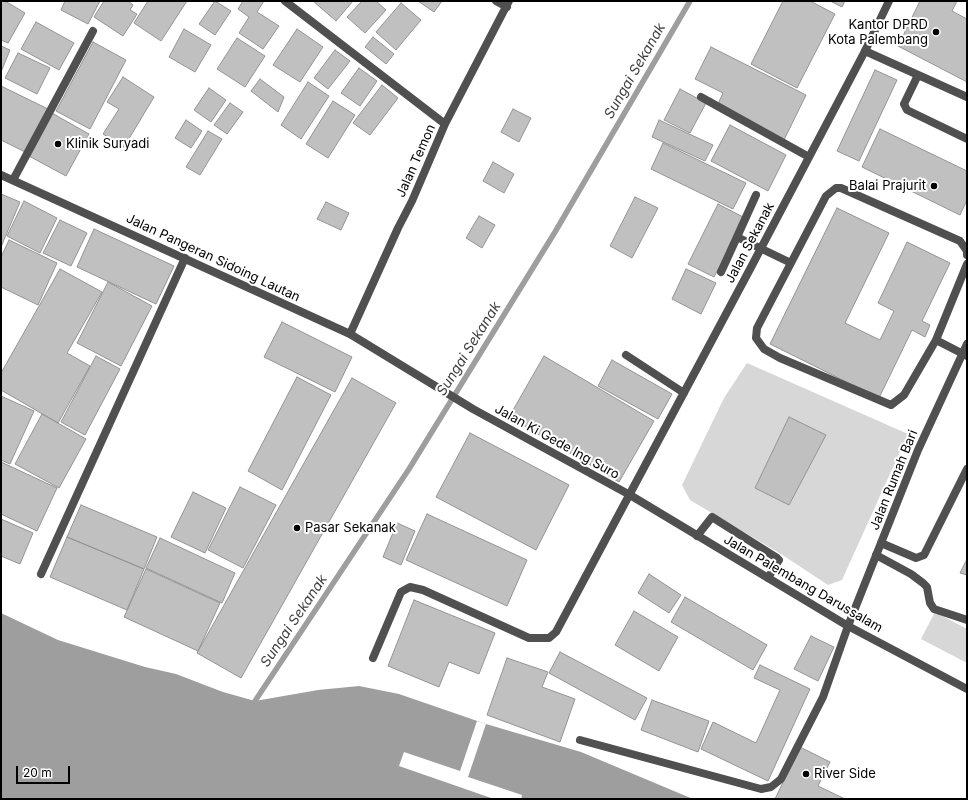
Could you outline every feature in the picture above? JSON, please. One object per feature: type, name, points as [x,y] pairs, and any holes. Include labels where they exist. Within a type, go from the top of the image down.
[{"type":"street","points":[[284,1],[445,124]]},
{"type":"street","points":[[496,1],[508,4]]},
{"type":"street","name":"Jalan Sekanak","points":[[373,658],[401,592],[410,587],[423,590],[529,638],[549,638],[556,632],[809,158],[865,51],[889,1]]},
{"type":"street","name":"Jalan Temon","points":[[350,334],[398,228],[412,201],[445,124],[508,4]]},
{"type":"street","points":[[13,180],[93,32]]},
{"type":"street","points":[[865,51],[967,97]]},
{"type":"street","points":[[918,75],[904,104],[907,110],[967,139]]},
{"type":"street","points":[[701,98],[809,158]]},
{"type":"street","name":"Jalan Pangeran Sidoing Lautan","points":[[1,175],[350,334],[412,370]]},
{"type":"street","points":[[967,255],[967,251],[960,241],[842,188],[836,188],[826,196],[757,328],[756,338],[764,349],[780,358],[891,405],[904,395],[936,340],[967,264]]},
{"type":"street","points":[[721,272],[756,195]]},
{"type":"street","points":[[737,237],[791,263]]},
{"type":"street","points":[[41,574],[185,258]]},
{"type":"street","points":[[936,340],[965,354]]},
{"type":"street","name":"Jalan Rumah Bari","points":[[580,740],[761,789],[771,787],[781,779],[823,697],[848,626],[918,450],[965,354],[967,344]]},
{"type":"street","points":[[626,355],[684,393]]},
{"type":"street","name":"Jalan Ki Gede Ing Suro","points":[[412,370],[473,409],[630,495]]},
{"type":"street","points":[[881,543],[916,558],[924,555],[967,469]]},
{"type":"street","name":"Jalan Palembang Darussalam","points":[[630,495],[848,626],[967,689]]},
{"type":"street","points":[[697,536],[712,517],[777,558],[778,560],[768,578]]},
{"type":"street","points":[[876,555],[911,574],[927,587],[930,604],[934,609],[967,620]]},
{"type":"shaded area","points":[[747,363],[908,434],[842,580],[828,585],[781,554],[690,500],[682,485],[724,398]]},
{"type":"shaded area","points":[[935,612],[967,629],[967,663],[921,639]]},
{"type":"shaded area","points":[[1,613],[58,640],[145,667],[176,674],[223,692],[255,701],[318,690],[359,686],[399,694],[486,724],[581,752],[693,799],[1,799]]},
{"type":"pier","points":[[477,721],[486,724],[468,777],[522,795],[521,799],[494,799],[399,766],[404,752],[460,771]]},
{"type":"building","points":[[1,1],[5,1],[25,13],[8,43],[1,40]]},
{"type":"building","points":[[65,1],[100,1],[88,24],[61,10]]},
{"type":"building","points":[[104,1],[128,1],[133,5],[130,10],[137,14],[123,36],[94,17]]},
{"type":"building","points":[[148,1],[187,1],[161,41],[134,23]]},
{"type":"building","points":[[215,1],[231,11],[215,35],[199,24]]},
{"type":"building","points":[[243,1],[264,1],[257,12],[279,26],[263,49],[239,33],[249,17],[238,9]]},
{"type":"building","points":[[313,1],[353,1],[336,21]]},
{"type":"building","points":[[362,1],[376,1],[386,10],[365,33],[347,17]]},
{"type":"building","points":[[418,1],[442,1],[434,12]]},
{"type":"building","points":[[783,1],[810,1],[835,14],[797,88],[751,64]]},
{"type":"building","points":[[830,1],[845,1],[842,7]]},
{"type":"building","name":"Kantor DPRD Kota Palembang","points":[[920,1],[957,1],[952,11],[967,19],[967,82],[898,46]]},
{"type":"building","points":[[401,3],[421,20],[396,50],[376,32]]},
{"type":"building","points":[[36,22],[74,43],[59,70],[21,49]]},
{"type":"building","points":[[184,29],[211,45],[195,72],[169,57]]},
{"type":"building","points":[[297,29],[323,47],[300,82],[273,65]]},
{"type":"building","points":[[373,37],[394,54],[386,64],[365,47]]},
{"type":"building","points":[[237,38],[265,56],[245,87],[217,69]]},
{"type":"building","points":[[93,42],[126,60],[90,129],[56,111]]},
{"type":"building","points":[[1,46],[10,50],[1,72]]},
{"type":"building","points":[[711,47],[806,95],[784,140],[717,106],[723,93],[695,79]]},
{"type":"building","points":[[335,50],[350,61],[328,89],[314,78]]},
{"type":"building","points":[[18,53],[50,68],[37,94],[5,78]]},
{"type":"building","points":[[359,68],[377,81],[360,106],[341,93]]},
{"type":"building","points":[[875,70],[897,80],[859,161],[837,151]]},
{"type":"building","points":[[123,77],[154,97],[124,147],[103,134],[119,109],[107,102]]},
{"type":"building","points":[[260,79],[284,97],[278,112],[251,91]]},
{"type":"building","points":[[308,82],[329,96],[301,139],[281,125]]},
{"type":"building","points":[[382,85],[398,98],[370,135],[353,123]]},
{"type":"building","points":[[1,86],[48,109],[27,153],[1,140]]},
{"type":"building","points":[[209,88],[226,100],[211,122],[194,110]]},
{"type":"building","points":[[680,89],[706,103],[690,133],[664,120]]},
{"type":"building","points":[[333,101],[355,115],[328,158],[306,144]]},
{"type":"building","points":[[230,103],[243,112],[227,134],[214,125]]},
{"type":"building","points":[[513,109],[531,118],[519,142],[501,132]]},
{"type":"building","name":"Klinik Suryadi","points":[[50,112],[89,134],[66,176],[27,155]]},
{"type":"building","points":[[186,120],[202,131],[191,148],[175,138]]},
{"type":"building","points":[[659,120],[713,145],[705,161],[652,137]]},
{"type":"building","points":[[730,125],[786,155],[768,191],[711,161]]},
{"type":"building","name":"Balai Prajurit","points":[[880,129],[967,171],[967,200],[960,215],[862,167]]},
{"type":"building","points":[[208,131],[222,139],[200,175],[186,167]]},
{"type":"building","points":[[663,143],[746,183],[733,209],[651,169]]},
{"type":"building","points":[[493,162],[514,174],[504,193],[483,181]]},
{"type":"building","points":[[1,194],[20,202],[1,247]]},
{"type":"building","points":[[635,197],[658,208],[632,258],[610,246]]},
{"type":"building","points":[[24,201],[57,218],[40,253],[7,236]]},
{"type":"building","points":[[326,202],[349,213],[341,230],[317,219]]},
{"type":"building","points":[[718,204],[745,218],[714,277],[688,264]]},
{"type":"building","points":[[837,208],[889,233],[845,323],[880,340],[894,311],[878,303],[907,242],[950,263],[922,321],[930,325],[925,337],[912,330],[879,398],[770,344]]},
{"type":"building","points":[[479,216],[495,225],[482,248],[466,238]]},
{"type":"building","points":[[60,220],[87,233],[71,266],[43,253]]},
{"type":"building","points":[[94,229],[174,266],[156,304],[77,267]]},
{"type":"building","points":[[9,240],[57,263],[38,305],[1,287],[1,257]]},
{"type":"building","points":[[60,269],[102,292],[67,353],[90,366],[58,423],[1,390],[1,373]]},
{"type":"building","points":[[686,269],[716,283],[701,314],[672,299]]},
{"type":"building","points":[[108,282],[152,306],[121,366],[77,343]]},
{"type":"building","points":[[282,322],[352,357],[335,392],[264,357]]},
{"type":"building","points":[[96,356],[120,369],[85,435],[61,422]]},
{"type":"building","points":[[544,356],[654,421],[619,482],[509,417]]},
{"type":"building","points":[[612,360],[672,394],[658,419],[598,386]]},
{"type":"building","points":[[297,377],[331,395],[282,490],[248,471]]},
{"type":"building","name":"Pasar Sekanak","points":[[352,378],[396,403],[241,678],[197,653]]},
{"type":"building","points":[[1,396],[34,411],[10,464],[1,460]]},
{"type":"building","points":[[42,414],[86,439],[59,488],[15,464]]},
{"type":"building","points":[[789,417],[826,435],[789,505],[755,488]]},
{"type":"building","points":[[470,433],[569,485],[536,550],[436,497]]},
{"type":"building","points":[[1,462],[57,488],[37,531],[1,514]]},
{"type":"building","points":[[240,487],[276,505],[243,568],[208,550]]},
{"type":"building","points":[[193,492],[226,508],[205,553],[171,537]]},
{"type":"building","points":[[81,505],[157,537],[144,569],[67,537]]},
{"type":"building","points":[[427,514],[527,560],[507,606],[406,560]]},
{"type":"building","points":[[1,519],[33,533],[20,564],[1,556]]},
{"type":"building","points":[[397,523],[415,531],[401,565],[383,557]]},
{"type":"building","points":[[67,537],[144,569],[127,610],[50,577]]},
{"type":"building","points":[[160,538],[235,573],[222,603],[146,568]]},
{"type":"building","points":[[967,559],[967,575],[960,573]]},
{"type":"building","points":[[146,569],[220,603],[198,651],[124,617]]},
{"type":"building","points":[[649,574],[681,595],[669,613],[638,593]]},
{"type":"building","points":[[685,597],[767,645],[753,670],[671,622]]},
{"type":"building","points":[[414,600],[495,633],[479,674],[449,662],[439,687],[388,666]]},
{"type":"building","points":[[634,611],[678,637],[659,671],[615,645]]},
{"type":"building","points":[[811,636],[834,647],[818,681],[794,669]]},
{"type":"building","points":[[560,652],[647,698],[635,720],[549,673]]},
{"type":"building","points":[[507,658],[548,672],[542,687],[575,699],[560,742],[487,715]]},
{"type":"building","points":[[760,665],[810,689],[768,781],[701,749],[713,722],[756,743],[780,690],[754,678]]},
{"type":"building","points":[[652,700],[709,721],[698,752],[641,730]]},
{"type":"building","name":"River Side","points":[[800,747],[830,762],[818,786],[845,799],[775,799]]},
{"type":"waterway","name":"Sungai Sekanak","points":[[255,701],[409,469],[555,232],[690,1]]},
{"type":"place","name":"Kantor DPRD Kota Palembang","points":[[936,32]]},
{"type":"place","name":"Klinik Suryadi","points":[[58,144]]},
{"type":"place","name":"Balai Prajurit","points":[[934,186]]},
{"type":"place","name":"Pasar Sekanak","points":[[297,528]]},
{"type":"place","name":"River Side","points":[[806,774]]}]
